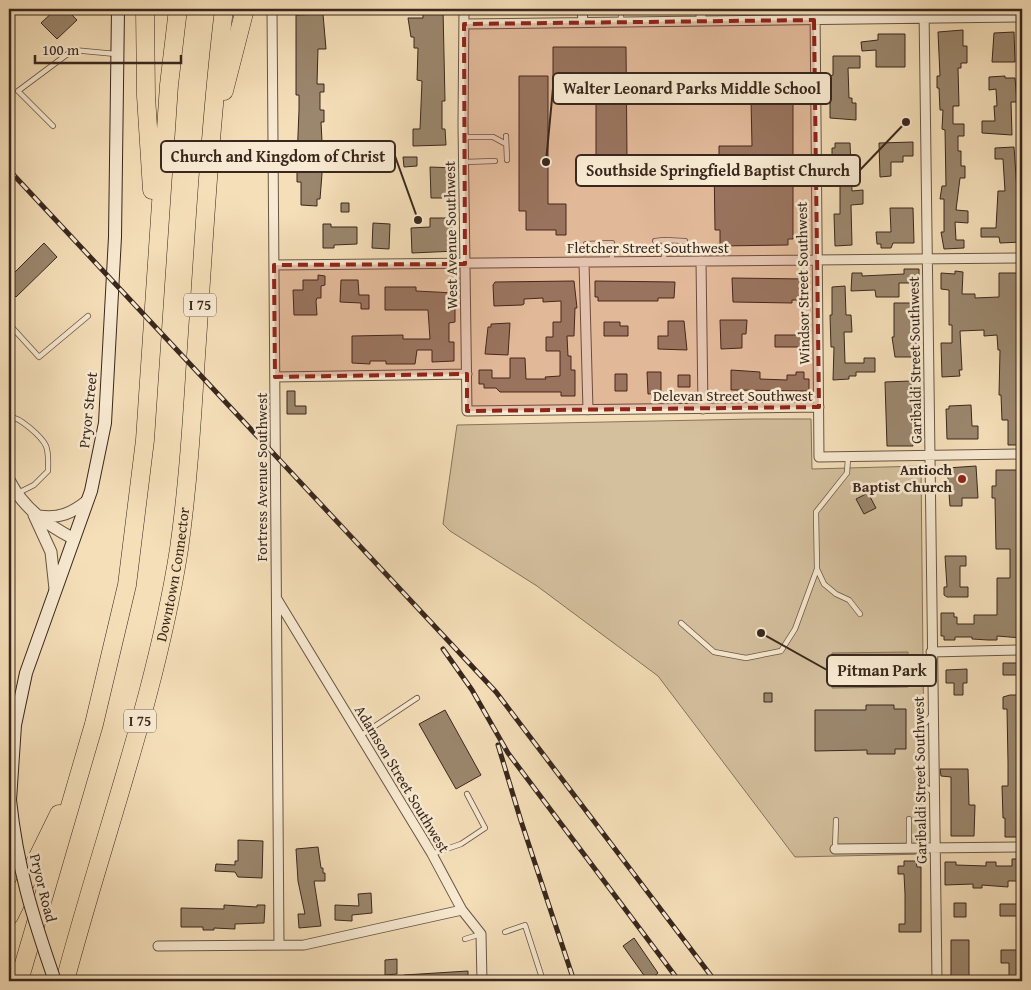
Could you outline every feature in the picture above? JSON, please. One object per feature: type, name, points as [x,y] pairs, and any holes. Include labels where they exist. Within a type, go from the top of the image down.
[{"type":"highway","points":[[145,9],[146,88],[156,268]]},
{"type":"highway","points":[[19,981],[78,778],[118,630],[135,535],[145,440],[169,85],[178,9]]},
{"type":"highway","name":"I 75","points":[[210,155],[224,9]]},
{"type":"highway","points":[[210,155],[226,78],[245,9]]},
{"type":"highway","name":"Downtown Connector","points":[[65,981],[149,688],[174,574],[190,455],[210,155]]},
{"type":"highway","points":[[9,916],[78,778]]},
{"type":"main road","name":"Pryor Street","points":[[10,800],[12,751],[20,698],[33,650],[87,501],[102,446],[107,396],[115,237],[118,9]]},
{"type":"main road","name":"Pryor Road","points":[[10,800],[13,832],[29,909],[55,981]]},
{"type":"street","name":"Fortress Avenue Southwest","points":[[272,9],[279,946]]},
{"type":"street","name":"West Avenue Southwest","points":[[464,9],[463,137],[468,411],[517,411]]},
{"type":"street","points":[[582,9],[582,22]]},
{"type":"street","points":[[701,9],[702,20]]},
{"type":"street","name":"Windsor Street Southwest","points":[[814,9],[819,407]]},
{"type":"street","name":"Garibaldi Street Southwest","points":[[924,9],[931,652],[937,981]]},
{"type":"street","points":[[464,24],[582,22],[621,17],[702,20],[1022,18]]},
{"type":"street","name":"Fletcher Street Southwest","points":[[274,265],[1022,258]]},
{"type":"street","points":[[584,262],[588,410]]},
{"type":"street","points":[[701,262],[703,409]]},
{"type":"street","points":[[275,377],[467,374]]},
{"type":"street","name":"Delevan Street Southwest","points":[[517,411],[819,407],[819,457],[1022,454]]},
{"type":"street","points":[[9,480],[16,494],[35,514],[74,539]]},
{"type":"street","points":[[35,514],[61,516],[74,511],[87,501]]},
{"type":"street","points":[[35,514],[51,552],[55,589]]},
{"type":"street","name":"Adamson Street Southwest","points":[[276,597],[432,854],[462,910],[481,934]]},
{"type":"street","points":[[931,652],[1022,650]]},
{"type":"street","points":[[835,849],[1022,847]]},
{"type":"street","points":[[158,946],[304,945],[462,910]]},
{"type":"street","points":[[481,934],[482,981]]},
{"type":"lane","points":[[53,126],[18,91],[73,50],[117,55]]},
{"type":"lane","points":[[506,136],[507,160]]},
{"type":"lane","points":[[463,137],[493,137],[506,144]]},
{"type":"lane","points":[[464,162],[495,160]]},
{"type":"lane","points":[[655,240],[685,241]]},
{"type":"lane","points":[[664,240],[664,262]]},
{"type":"lane","points":[[586,244],[612,244],[612,262]]},
{"type":"lane","points":[[9,324],[39,357],[88,316]]},
{"type":"lane","points":[[9,417],[20,419],[46,446],[48,460],[48,471],[34,484],[16,494]]},
{"type":"lane","points":[[848,458],[847,473],[816,512],[818,569],[824,584],[836,594],[848,600],[860,614]]},
{"type":"lane","points":[[681,623],[714,652],[746,658],[781,651],[795,629],[818,569]]},
{"type":"lane","points":[[360,736],[417,698]]},
{"type":"lane","points":[[922,727],[932,714]]},
{"type":"lane","points":[[923,785],[934,793]]},
{"type":"lane","points":[[432,854],[461,844],[486,828],[467,794]]},
{"type":"lane","points":[[909,819],[909,848]]},
{"type":"lane","points":[[835,849],[836,820]]},
{"type":"lane","points":[[505,932],[525,925],[543,981]]},
{"type":"lane","points":[[465,939],[481,934]]},
{"type":"highlighted area","points":[[814,20],[819,407],[467,411],[467,374],[275,377],[274,265],[465,264],[464,24]]},
{"type":"shaded area","points":[[811,419],[812,469],[921,466],[925,854],[795,857],[658,676],[537,586],[450,531],[443,524],[457,425]]},
{"type":"water","points":[[908,652],[908,687],[832,688],[832,653]]},
{"type":"building","points":[[56,9],[66,9],[77,20],[57,39],[41,23]]},
{"type":"building","points":[[423,9],[443,9],[445,101],[442,101],[442,129],[445,129],[446,145],[413,146],[413,129],[420,129],[422,81],[417,80],[418,48],[414,48],[414,37],[411,37],[408,18],[423,18]]},
{"type":"building","points":[[323,14],[326,49],[318,49],[317,84],[324,84],[324,92],[320,92],[320,110],[324,110],[324,122],[321,122],[323,161],[320,199],[317,199],[317,206],[301,205],[301,182],[297,182],[299,95],[296,95],[296,15]]},
{"type":"building","points":[[963,30],[963,46],[967,46],[967,63],[961,63],[961,68],[958,68],[959,106],[953,106],[953,124],[964,124],[964,136],[958,136],[958,151],[961,151],[961,166],[965,166],[965,178],[960,178],[956,210],[968,211],[968,223],[955,222],[956,240],[964,240],[964,248],[944,249],[941,232],[944,232],[944,199],[940,199],[942,186],[946,186],[945,130],[942,129],[943,110],[940,110],[939,88],[937,88],[937,76],[940,76],[938,32]]},
{"type":"building","points":[[1014,32],[1015,62],[992,62],[994,33]]},
{"type":"building","points":[[878,34],[905,34],[905,67],[876,67],[876,50],[862,51],[861,42],[878,40]]},
{"type":"building","points":[[553,47],[626,47],[627,157],[596,157],[596,77],[553,78]]},
{"type":"building","points":[[833,56],[860,56],[860,68],[848,68],[849,98],[852,98],[852,103],[856,103],[856,120],[830,118],[830,92],[827,88],[826,77],[833,75]]},
{"type":"building","points":[[519,76],[548,76],[548,204],[566,204],[566,235],[556,235],[556,230],[526,230],[526,211],[519,211]]},
{"type":"building","points":[[1005,76],[1005,78],[1015,78],[1017,102],[1011,102],[1012,135],[982,133],[982,121],[995,121],[994,106],[997,106],[996,89],[989,90],[989,77]]},
{"type":"building","points":[[793,98],[793,239],[788,239],[788,245],[720,246],[720,230],[715,230],[714,162],[719,161],[719,146],[752,146],[751,99]]},
{"type":"building","points":[[913,142],[913,156],[903,156],[903,162],[891,162],[891,176],[880,177],[879,143]]},
{"type":"building","points":[[835,143],[850,143],[852,191],[863,190],[863,204],[851,205],[852,245],[835,246],[834,214],[840,214],[840,180],[832,181],[832,173],[835,173],[835,156],[832,156],[832,148],[835,148]]},
{"type":"building","points":[[1014,147],[1017,191],[1019,191],[1019,202],[1017,202],[1018,228],[1021,228],[1022,242],[1000,243],[999,237],[981,237],[981,228],[996,228],[998,191],[1005,191],[1003,159],[995,159],[995,148]]},
{"type":"building","points":[[403,157],[417,157],[417,166],[404,167]]},
{"type":"building","points":[[430,167],[454,168],[452,198],[431,198]]},
{"type":"building","points":[[341,203],[349,203],[349,212],[341,212]]},
{"type":"building","points":[[890,208],[913,208],[914,243],[893,243],[891,248],[881,248],[881,244],[877,244],[876,232],[891,232]]},
{"type":"building","points":[[430,218],[452,218],[452,237],[455,237],[456,251],[412,253],[411,228],[430,227]]},
{"type":"building","points":[[373,223],[390,224],[389,249],[372,248]]},
{"type":"building","points":[[323,224],[331,224],[331,227],[357,227],[357,244],[334,245],[334,248],[323,248]]},
{"type":"building","points":[[44,243],[57,257],[16,297],[9,290],[9,278]]},
{"type":"building","points":[[904,269],[919,269],[919,283],[899,283],[899,297],[876,297],[875,290],[851,291],[852,273],[862,273],[862,276],[904,274]]},
{"type":"building","points":[[955,271],[963,272],[962,294],[975,294],[975,298],[999,297],[999,273],[1017,273],[1017,317],[1021,317],[1021,328],[1017,329],[1018,363],[1021,363],[1018,408],[1022,408],[1021,440],[1018,440],[1018,445],[1008,445],[1008,420],[1002,420],[1001,395],[999,395],[1000,350],[998,350],[997,335],[984,336],[984,330],[960,331],[962,370],[959,370],[960,376],[942,377],[941,343],[952,343],[952,325],[949,325],[949,290],[941,289],[941,273],[955,274]]},
{"type":"building","points":[[318,275],[325,276],[325,285],[321,286],[321,298],[317,298],[316,301],[317,315],[294,315],[293,290],[303,290],[303,280],[318,280]]},
{"type":"building","points":[[732,278],[806,279],[806,300],[792,300],[792,303],[733,302]]},
{"type":"building","points":[[341,280],[358,280],[359,295],[369,295],[369,309],[361,309],[361,303],[340,302]]},
{"type":"building","points":[[574,281],[577,308],[575,308],[574,336],[567,336],[568,356],[571,356],[571,370],[575,370],[575,396],[561,396],[561,392],[500,392],[496,388],[484,388],[484,384],[479,384],[479,370],[492,370],[492,378],[510,378],[510,358],[525,358],[526,379],[546,379],[545,377],[560,376],[560,351],[546,351],[546,337],[553,337],[553,322],[561,322],[561,301],[543,302],[543,298],[524,299],[524,304],[522,305],[494,306],[493,285],[495,282]]},
{"type":"building","points":[[595,281],[675,282],[674,298],[658,298],[658,301],[598,301],[598,297],[595,297]]},
{"type":"building","points":[[845,286],[846,315],[851,315],[852,332],[844,332],[845,363],[864,363],[864,358],[875,358],[875,372],[856,372],[856,376],[849,376],[849,379],[833,380],[834,347],[831,347],[830,315],[832,315],[832,287]]},
{"type":"building","points":[[385,287],[416,287],[416,291],[455,293],[455,322],[449,323],[449,342],[454,342],[454,361],[432,362],[432,350],[417,350],[415,364],[386,364],[386,361],[370,361],[370,364],[352,363],[352,336],[403,335],[403,339],[430,339],[428,310],[385,310]]},
{"type":"building","points":[[894,303],[917,303],[918,313],[915,313],[918,357],[895,357],[892,337],[894,337]]},
{"type":"building","points":[[720,320],[747,320],[746,334],[742,334],[742,348],[721,349]]},
{"type":"building","points":[[668,321],[684,321],[687,350],[658,349],[658,336],[668,336]]},
{"type":"building","points":[[604,322],[620,322],[620,326],[628,326],[628,336],[604,336]]},
{"type":"building","points":[[510,323],[508,355],[485,354],[488,327],[491,327],[491,324]]},
{"type":"building","points":[[775,335],[803,335],[803,347],[775,347]]},
{"type":"building","points":[[731,370],[760,372],[760,379],[787,380],[787,375],[796,375],[796,372],[804,372],[804,379],[809,379],[809,391],[731,390]]},
{"type":"building","points":[[647,372],[661,372],[661,393],[648,394]]},
{"type":"building","points":[[615,374],[627,374],[627,391],[615,391]]},
{"type":"building","points":[[678,375],[690,375],[690,387],[678,387]]},
{"type":"building","points":[[911,381],[913,446],[887,446],[885,382]]},
{"type":"building","points":[[287,391],[295,391],[295,406],[306,406],[306,414],[287,414]]},
{"type":"building","points":[[971,405],[972,426],[978,426],[978,439],[947,439],[946,409],[949,409],[949,406]]},
{"type":"building","points":[[976,466],[978,498],[962,498],[962,506],[950,506],[947,468]]},
{"type":"building","points":[[996,470],[1019,470],[1019,486],[1022,486],[1019,529],[1022,638],[997,636],[997,640],[988,640],[972,639],[972,637],[955,637],[955,640],[944,640],[944,636],[941,636],[941,613],[954,613],[954,617],[957,617],[957,624],[974,624],[974,615],[997,615],[997,578],[1010,578],[1010,549],[996,549],[995,498],[992,498],[992,486],[996,486]]},
{"type":"building","points":[[868,493],[876,508],[864,514],[856,499]]},
{"type":"building","points":[[945,556],[966,556],[966,566],[960,566],[960,587],[968,587],[968,597],[947,597],[944,595],[944,587],[947,587]]},
{"type":"building","points":[[1003,663],[1022,663],[1022,675],[1003,675]]},
{"type":"building","points":[[967,669],[967,683],[963,683],[963,695],[954,695],[954,683],[946,683],[946,670]]},
{"type":"building","points":[[764,693],[772,693],[772,702],[764,702]]},
{"type":"building","points":[[1022,695],[1022,837],[1005,837],[1005,818],[1003,818],[1002,786],[1008,786],[1008,762],[1007,709],[1003,709],[1003,697]]},
{"type":"building","points":[[866,705],[894,705],[894,709],[906,709],[906,749],[895,749],[895,754],[867,754],[867,750],[815,751],[815,710],[866,710]]},
{"type":"building","points":[[445,710],[481,775],[456,789],[419,724]]},
{"type":"building","points":[[940,769],[968,769],[969,805],[975,805],[974,836],[951,836],[951,777],[941,776]]},
{"type":"building","points":[[238,840],[263,841],[262,878],[238,877],[235,872],[215,871],[216,864],[235,865],[235,861],[238,861]]},
{"type":"building","points":[[318,847],[321,868],[323,868],[323,873],[325,873],[325,881],[314,881],[321,926],[299,928],[298,914],[305,914],[298,881],[296,849]]},
{"type":"building","points":[[1012,859],[1021,859],[1021,881],[1008,881],[1008,887],[982,885],[982,888],[973,888],[973,884],[945,885],[945,862],[956,862],[956,865],[986,866],[986,862],[996,862],[996,866],[1012,866]]},
{"type":"building","points":[[904,861],[916,861],[917,867],[921,867],[921,932],[899,932],[899,924],[905,924],[905,894],[904,874],[898,874],[898,866],[904,866]]},
{"type":"building","points":[[371,893],[372,913],[352,915],[352,921],[335,920],[335,905],[359,906],[358,894]]},
{"type":"building","points":[[954,903],[966,903],[966,917],[954,917]]},
{"type":"building","points":[[1000,904],[1022,904],[1022,916],[1000,916]]},
{"type":"building","points":[[224,905],[257,907],[257,905],[265,905],[264,923],[235,924],[235,929],[214,928],[214,930],[203,930],[203,927],[181,927],[181,908],[224,909]]},
{"type":"building","points":[[634,938],[658,973],[648,981],[623,946]]},
{"type":"building","points":[[951,940],[969,940],[969,981],[951,981]]},
{"type":"building","points":[[1001,950],[1022,950],[1022,981],[1009,981],[1009,963],[1001,963]]},
{"type":"building","points":[[397,959],[397,974],[385,975],[385,960]]},
{"type":"building","points":[[468,971],[468,981],[404,981],[404,975]]},
{"type":"railway","points":[[9,170],[496,692],[715,981]]},
{"type":"railway","points":[[443,649],[472,690],[508,753],[679,981]]},
{"type":"railway","points":[[498,745],[574,981]]},
{"type":"place","name":"Southside Springfield Baptist Church","points":[[906,122]]},
{"type":"place","name":"Walter Leonard Parks Middle School","points":[[546,162]]},
{"type":"place","name":"Church and Kingdom of Christ","points":[[418,220]]},
{"type":"place","name":"Antioch Baptist Church","points":[[962,479]]},
{"type":"place","name":"Pitman Park","points":[[761,633]]}]
